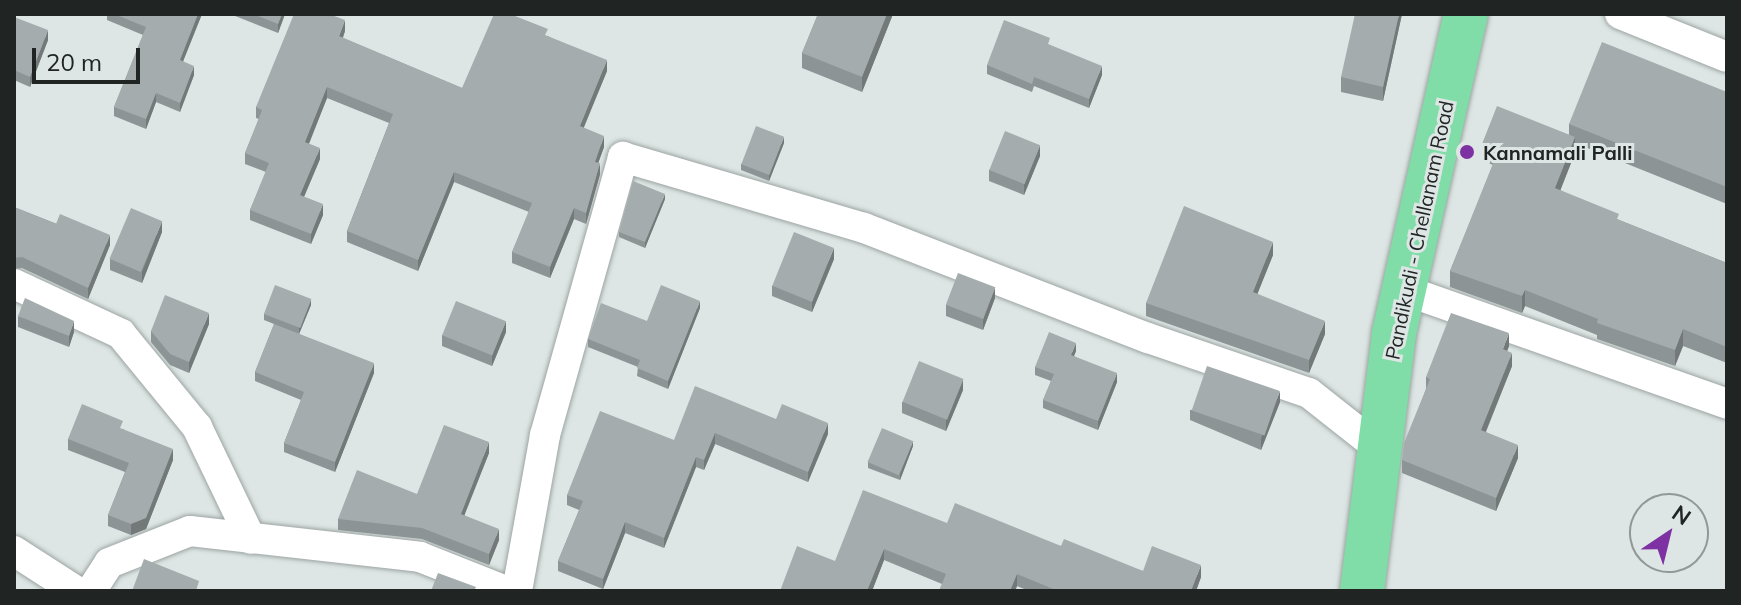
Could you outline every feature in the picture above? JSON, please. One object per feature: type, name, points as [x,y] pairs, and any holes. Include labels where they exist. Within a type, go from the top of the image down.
[{"type":"main road","name":"Pandikudi - Chellanam Road","points":[[1362,591],[1394,333],[1466,14]]},
{"type":"street","points":[[1620,14],[1727,57]]},
{"type":"street","points":[[517,591],[545,435],[623,157],[864,228],[1148,338],[1309,393],[1380,449]]},
{"type":"street","points":[[14,284],[121,334],[197,427],[251,539]]},
{"type":"street","points":[[1404,290],[1727,404]]},
{"type":"street","points":[[91,591],[109,563],[190,531],[420,557],[506,591]]},
{"type":"street","points":[[14,551],[76,591]]},
{"type":"building","points":[[114,14],[198,14],[180,60],[194,66],[180,103],[156,93],[146,119],[114,107],[146,27]]},
{"type":"building","points":[[253,14],[282,14],[278,24]]},
{"type":"building","points":[[294,14],[329,14],[345,20],[339,36],[462,88],[494,14],[510,14],[548,29],[545,35],[607,60],[580,126],[604,136],[595,162],[600,163],[586,213],[574,208],[550,267],[512,252],[532,203],[454,172],[418,260],[347,231],[393,114],[327,87],[305,142],[320,148],[300,195],[323,204],[311,234],[250,210],[269,163],[245,153],[262,110],[256,107]]},
{"type":"building","points":[[818,14],[887,14],[862,77],[802,53]]},
{"type":"building","points":[[1355,14],[1399,14],[1383,87],[1341,77]]},
{"type":"building","points":[[14,17],[48,30],[30,77],[14,70]]},
{"type":"building","points":[[1004,20],[1050,38],[1048,44],[1102,66],[1089,99],[1034,77],[1032,84],[987,65]]},
{"type":"building","points":[[1602,42],[1727,92],[1727,187],[1569,124]]},
{"type":"building","points":[[1497,106],[1575,137],[1555,188],[1619,214],[1617,219],[1727,263],[1727,347],[1683,329],[1675,350],[1597,323],[1598,319],[1525,290],[1522,296],[1450,271],[1498,151],[1482,144]]},
{"type":"building","points":[[756,126],[784,137],[769,175],[741,164]]},
{"type":"building","points":[[1005,131],[1040,145],[1024,184],[989,170]]},
{"type":"building","points":[[633,181],[665,194],[645,242],[619,232]]},
{"type":"building","points":[[1184,206],[1273,242],[1253,292],[1325,321],[1309,360],[1146,303]]},
{"type":"building","points":[[14,207],[56,224],[60,214],[110,235],[88,288],[22,257],[14,258]]},
{"type":"building","points":[[131,208],[162,221],[141,272],[110,259]]},
{"type":"building","points":[[794,232],[834,248],[812,302],[772,286]]},
{"type":"building","points":[[958,273],[995,287],[983,319],[946,305]]},
{"type":"building","points":[[275,285],[311,299],[300,328],[264,314]]},
{"type":"building","points":[[661,285],[700,301],[668,381],[637,368],[640,360],[588,339],[601,303],[647,321]]},
{"type":"building","points":[[165,295],[209,313],[189,362],[170,354],[151,331]]},
{"type":"building","points":[[25,298],[74,321],[69,336],[18,316]]},
{"type":"building","points":[[456,301],[506,321],[492,356],[442,335]]},
{"type":"building","points":[[1451,313],[1509,333],[1503,349],[1512,353],[1481,430],[1518,445],[1496,498],[1402,460],[1404,443],[1430,379],[1426,377]]},
{"type":"building","points":[[274,324],[374,363],[335,462],[284,443],[304,392],[255,372]]},
{"type":"building","points":[[1049,332],[1076,343],[1071,355],[1117,373],[1098,421],[1043,400],[1054,374],[1035,367]]},
{"type":"building","points":[[919,361],[964,379],[947,420],[903,402]]},
{"type":"building","points":[[1207,366],[1280,391],[1265,436],[1192,410]]},
{"type":"building","points":[[695,386],[776,419],[782,404],[828,423],[808,472],[715,433],[704,460],[696,457],[664,538],[625,522],[603,579],[558,561],[583,501],[567,495],[600,411],[674,440]]},
{"type":"building","points":[[82,404],[123,421],[120,428],[173,449],[146,518],[131,524],[108,515],[129,463],[68,439]]},
{"type":"building","points":[[444,425],[489,442],[461,514],[499,529],[489,554],[422,528],[338,519],[357,470],[417,494]]},
{"type":"building","points":[[882,428],[913,441],[899,475],[868,462]]},
{"type":"building","points":[[863,490],[947,523],[955,503],[1061,546],[1064,539],[1143,571],[1152,546],[1201,565],[1191,591],[1058,591],[1017,574],[1010,591],[939,591],[946,574],[884,549],[867,591],[780,591],[797,546],[835,561]]},
{"type":"building","points":[[144,559],[199,581],[196,591],[132,591]]},
{"type":"building","points":[[438,573],[476,587],[474,591],[431,591]]},
{"type":"place","name":"Kannamali Palli","points":[[1467,152]]}]
